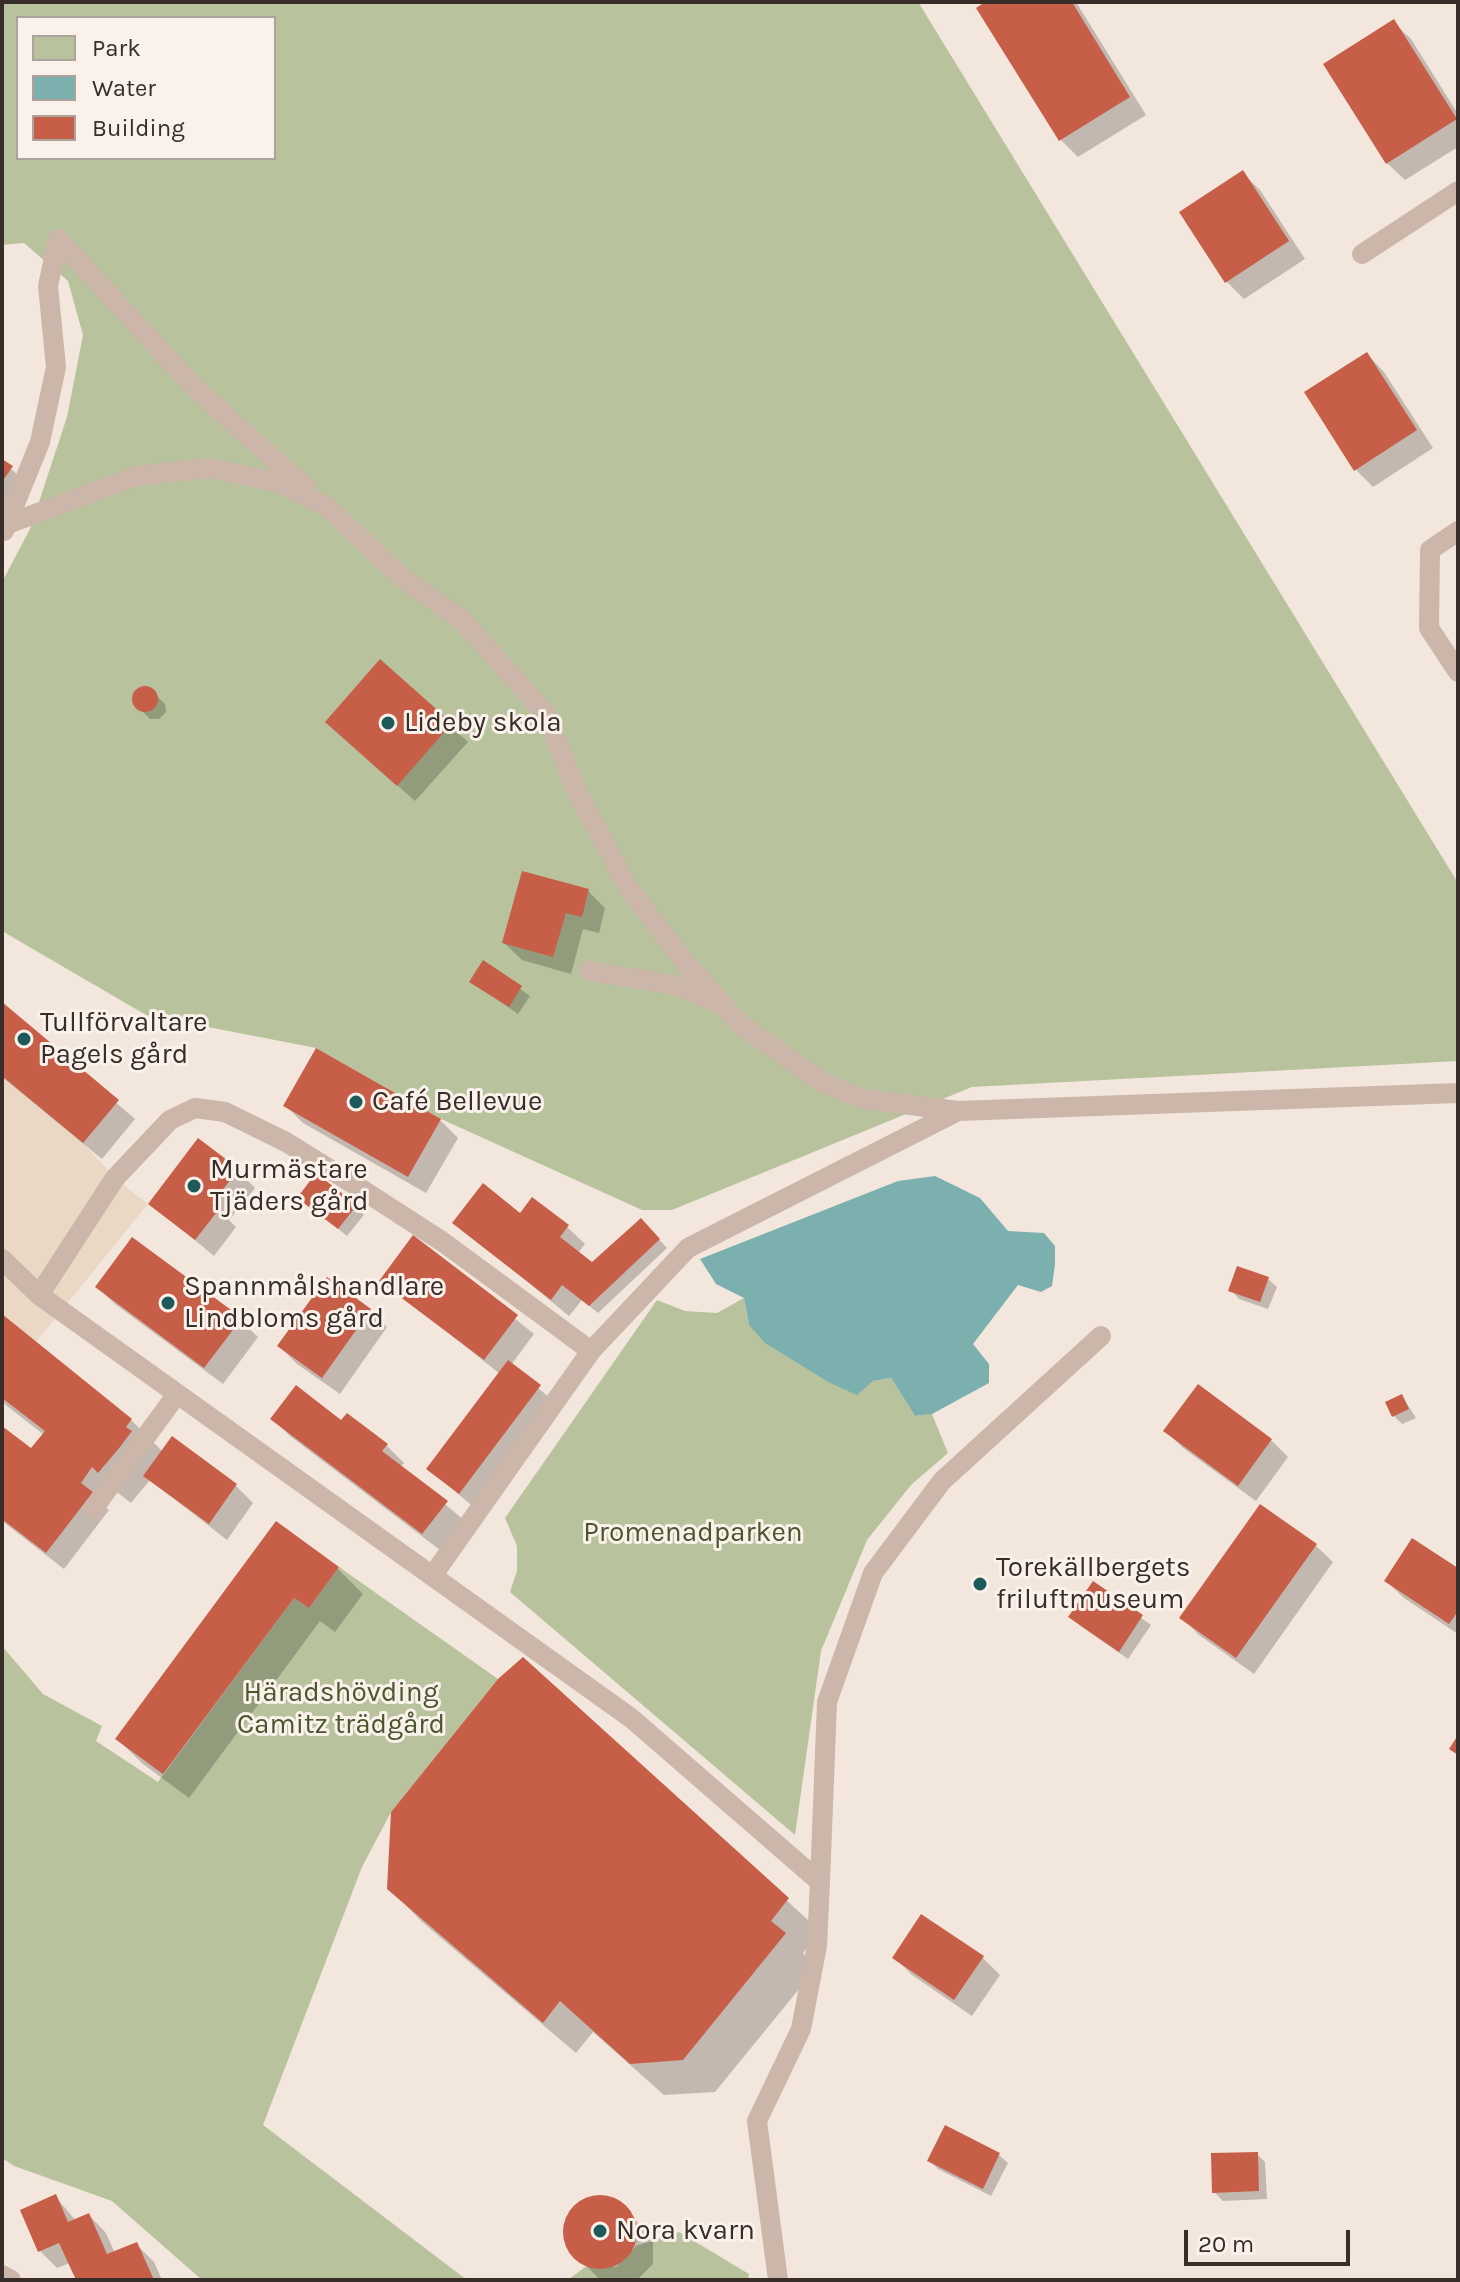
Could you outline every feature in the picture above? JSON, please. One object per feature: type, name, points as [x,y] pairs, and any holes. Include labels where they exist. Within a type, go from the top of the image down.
[{"type":"lane","points":[[1362,254],[1458,191]]},
{"type":"lane","points":[[5,529],[40,442],[56,367],[48,286],[58,239],[196,389],[406,581],[461,619],[546,714],[576,790],[629,889],[741,1025],[822,1082],[863,1099],[958,1111],[1458,1093]]},
{"type":"lane","points":[[5,529],[137,476],[208,468],[277,482],[327,507]]},
{"type":"lane","points":[[1458,531],[1430,550],[1429,628],[1458,672]]},
{"type":"lane","points":[[589,971],[676,985],[722,1004]]},
{"type":"lane","points":[[39,1295],[115,1178],[170,1120],[195,1108],[225,1112],[297,1149],[443,1242],[591,1351]]},
{"type":"lane","points":[[433,1575],[591,1351],[688,1248],[958,1111]]},
{"type":"lane","points":[[2,1259],[39,1295],[631,1718],[820,1882]]},
{"type":"lane","points":[[778,2280],[757,2121],[801,2029],[817,1946],[827,1702],[873,1573],[942,1481],[1101,1336]]},
{"type":"lane","points":[[93,1509],[177,1394]]},
{"type":"lane","points":[[2,2275],[11,2280]]},
{"type":"green space","points":[[2,2],[922,2],[920,5],[1458,883],[1458,1061],[972,1087],[672,1210],[642,1210],[441,1119],[316,1048],[146,1015],[2,931],[2,582],[30,529],[67,417],[83,335],[68,281],[24,243],[2,245]]},
{"type":"green space","name":"Promenadparken","points":[[744,1298],[749,1325],[873,1381],[891,1378],[915,1416],[932,1414],[948,1453],[911,1485],[867,1540],[821,1651],[795,1835],[510,1592],[517,1571],[517,1546],[505,1518],[657,1300],[685,1311],[717,1313]]},
{"type":"green space","name":"Häradshövding Camitz trädgård","points":[[339,1567],[498,1679],[391,1812],[362,1867],[263,2125],[467,2280],[202,2280],[112,2201],[14,2166],[2,2158],[2,1646],[43,1694],[102,1726],[96,1741],[158,1782],[294,1598],[309,1608]]},
{"type":"green space","points":[[679,2232],[749,2274],[748,2280],[568,2280],[585,2267],[616,2267],[636,2246]]},
{"type":"shaded area","points":[[2,1076],[83,1143],[115,1178],[148,1204],[36,1342],[2,1314]]},
{"type":"water","points":[[935,1176],[980,1198],[1008,1231],[1044,1233],[1055,1246],[1055,1264],[1052,1286],[1041,1292],[1018,1285],[973,1344],[989,1364],[989,1383],[932,1414],[915,1416],[891,1378],[873,1381],[857,1395],[830,1383],[765,1343],[749,1325],[744,1298],[716,1284],[700,1259],[898,1181]]},
{"type":"building","points":[[985,2],[1072,2],[1130,97],[1059,141],[976,8]]},
{"type":"building","points":[[1394,19],[1457,119],[1386,164],[1323,64]]},
{"type":"building","points":[[1243,170],[1289,241],[1225,283],[1179,212]]},
{"type":"building","points":[[1367,352],[1417,430],[1354,471],[1304,392]]},
{"type":"building","points":[[2,459],[13,466],[2,482]]},
{"type":"building","name":"Lideby skola","points":[[380,659],[452,723],[397,786],[325,722]]},
{"type":"building","points":[[145,686],[154,690],[158,699],[154,708],[145,712],[136,708],[132,699],[136,690]]},
{"type":"building","points":[[522,871],[589,889],[582,917],[566,913],[553,957],[502,943]]},
{"type":"building","points":[[483,960],[522,986],[509,1007],[469,982]]},
{"type":"building","name":"Tullförvaltare Pagels gård","points":[[2,1002],[119,1100],[83,1143],[2,1076]]},
{"type":"building","points":[[316,1048],[441,1119],[408,1177],[283,1106]]},
{"type":"building","name":"Murmästare Tjäders gård","points":[[198,1138],[239,1169],[212,1203],[220,1208],[195,1240],[148,1204]]},
{"type":"building","points":[[316,1173],[357,1205],[338,1229],[297,1198]]},
{"type":"building","points":[[483,1183],[520,1213],[532,1197],[569,1225],[560,1237],[592,1262],[641,1218],[660,1239],[589,1306],[562,1285],[551,1300],[452,1223]]},
{"type":"building","points":[[413,1235],[518,1315],[484,1360],[379,1281]]},
{"type":"building","name":"Spannmålshandlare Lindbloms gård","points":[[132,1237],[242,1318],[204,1368],[95,1287]]},
{"type":"building","points":[[1237,1266],[1269,1277],[1260,1302],[1228,1291]]},
{"type":"building","points":[[327,1277],[371,1309],[322,1378],[277,1346]]},
{"type":"building","points":[[2,1314],[132,1419],[126,1427],[132,1431],[120,1447],[98,1473],[92,1467],[81,1483],[93,1492],[46,1553],[2,1519],[2,1426],[31,1448],[45,1431],[2,1398]]},
{"type":"building","points":[[508,1360],[541,1385],[459,1494],[426,1469]]},
{"type":"building","points":[[1198,1384],[1272,1439],[1238,1486],[1163,1431]]},
{"type":"building","points":[[296,1385],[341,1420],[347,1413],[388,1444],[382,1451],[448,1501],[422,1534],[270,1419]]},
{"type":"building","points":[[1402,1394],[1409,1409],[1392,1417],[1385,1402]]},
{"type":"building","points":[[172,1436],[237,1484],[209,1524],[143,1476]]},
{"type":"building","points":[[1260,1504],[1317,1544],[1236,1658],[1179,1618]]},
{"type":"building","points":[[276,1521],[339,1567],[309,1608],[294,1598],[163,1774],[115,1739]]},
{"type":"building","points":[[1412,1538],[1458,1568],[1458,1611],[1449,1624],[1384,1581]]},
{"type":"building","points":[[1093,1581],[1143,1615],[1119,1652],[1068,1617]]},
{"type":"building","points":[[523,1657],[789,1898],[771,1921],[786,1933],[683,2060],[630,2064],[560,2001],[543,2023],[387,1889],[391,1812],[498,1679]]},
{"type":"building","points":[[1458,1735],[1458,1755],[1449,1749]]},
{"type":"building","points":[[921,1914],[984,1956],[954,2000],[892,1958]]},
{"type":"building","points":[[945,2125],[1000,2153],[983,2189],[927,2161]]},
{"type":"building","points":[[1258,2152],[1259,2191],[1212,2193],[1211,2153]]},
{"type":"building","points":[[56,2194],[68,2222],[89,2213],[107,2254],[137,2242],[154,2280],[76,2280],[59,2243],[38,2252],[20,2210]]},
{"type":"building","name":"Nora kvarn","points":[[600,2195],[614,2198],[626,2206],[634,2218],[637,2232],[634,2246],[626,2258],[614,2266],[600,2269],[586,2266],[574,2258],[566,2246],[563,2232],[566,2218],[574,2206],[586,2198]]},
{"type":"place","name":"Lideby skola","points":[[388,723]]},
{"type":"place","name":"Tullförvaltare Pagels gård","points":[[24,1039]]},
{"type":"place","name":"Café Bellevue","points":[[356,1102]]},
{"type":"place","name":"Murmästare Tjäders gård","points":[[194,1186]]},
{"type":"place","name":"Spannmålshandlare Lindbloms gård","points":[[168,1303]]},
{"type":"place","name":"Torekällbergets friluftmuseum","points":[[980,1584]]},
{"type":"place","name":"Nora kvarn","points":[[600,2231]]}]
